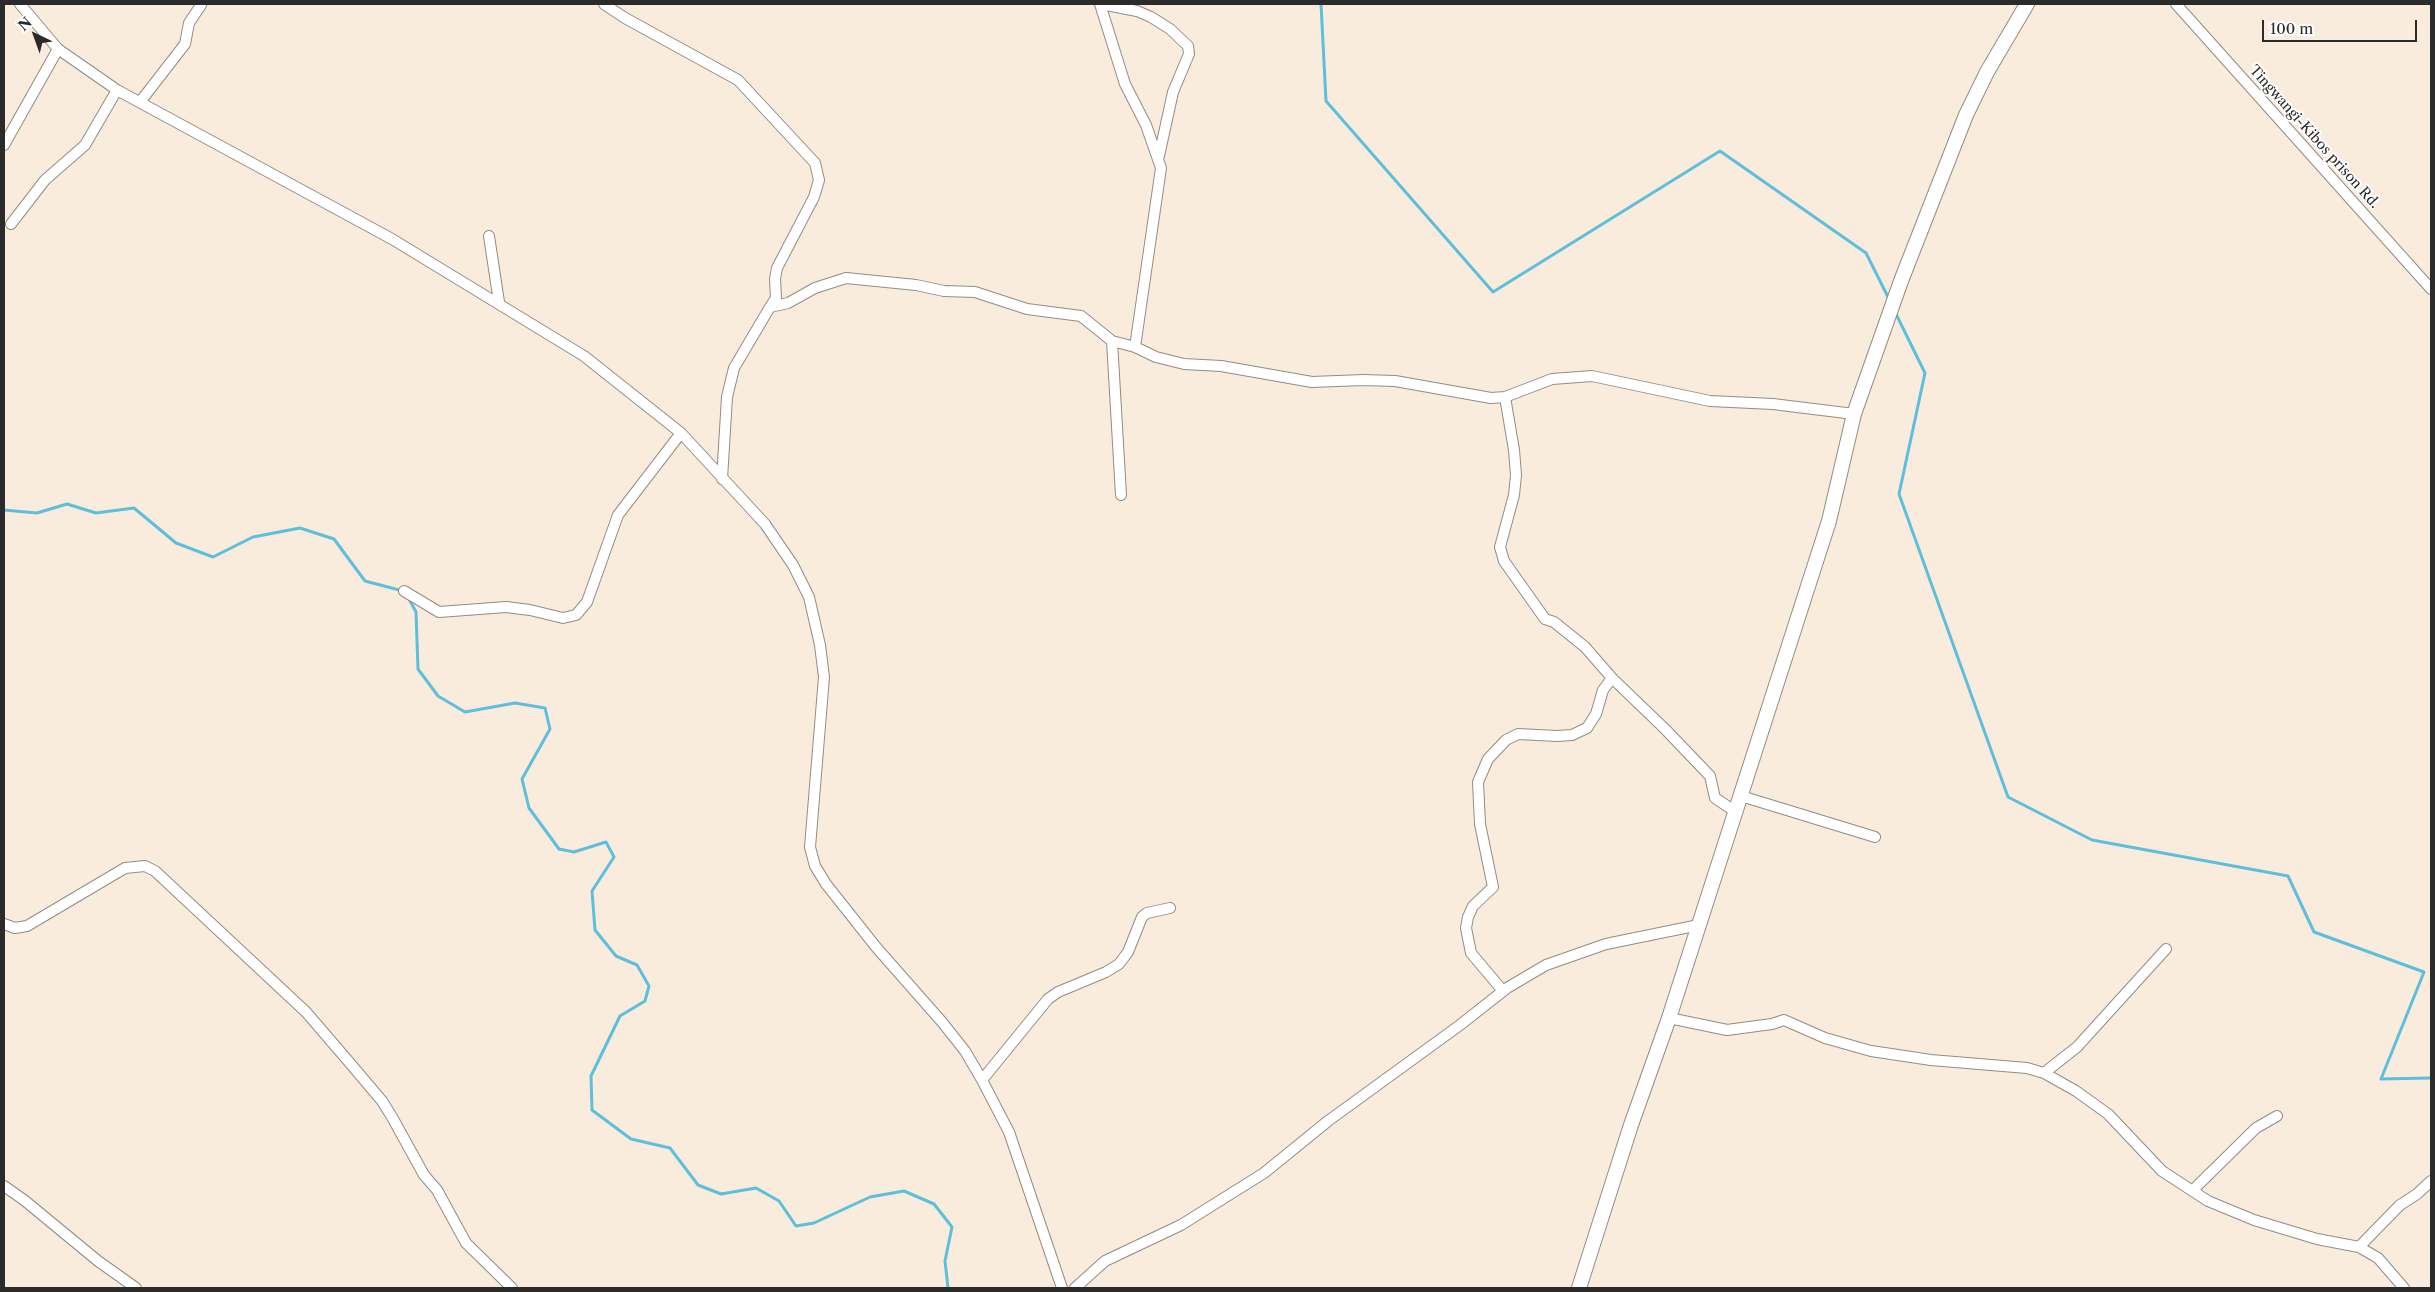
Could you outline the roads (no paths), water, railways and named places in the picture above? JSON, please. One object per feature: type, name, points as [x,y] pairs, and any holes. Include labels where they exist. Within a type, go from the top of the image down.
[{"type":"main road","points":[[1579,1288],[1631,1125],[1669,1018],[1715,870],[1736,812],[1829,521],[1854,414],[1902,281],[1966,115],[1987,72],[2027,4]]},
{"type":"street","points":[[20,4],[58,49],[117,90],[202,138],[392,238],[584,356],[681,433],[765,524],[788,558],[809,597],[816,619],[824,677],[810,847],[815,866],[826,884],[876,947],[942,1022],[964,1051],[982,1080],[1009,1132],[1062,1288]]},
{"type":"street","points":[[604,4],[625,18],[738,80],[815,163],[819,180],[817,188],[780,260],[775,279],[776,298],[734,368],[727,397],[722,479]]},
{"type":"street","points":[[1135,347],[1161,168],[1146,125],[1125,84],[1100,4],[1137,11],[1151,17],[1170,28],[1188,46],[1189,54],[1173,92],[1159,158]]},
{"type":"street","name":"Tingwangi-Kibos prison Rd.","points":[[2176,4],[2431,289]]},
{"type":"street","points":[[140,102],[185,44],[189,23],[201,5]]},
{"type":"street","points":[[4,145],[58,49]]},
{"type":"street","points":[[11,224],[45,180],[85,145],[117,90]]},
{"type":"street","points":[[489,236],[499,302]]},
{"type":"street","points":[[770,307],[788,303],[815,288],[846,278],[916,285],[944,291],[975,292],[1027,309],[1081,316],[1112,341],[1135,347],[1156,357],[1184,364],[1220,366],[1312,382],[1396,381],[1491,398],[1505,397],[1552,379],[1592,376],[1710,401],[1773,404],[1854,414]]},
{"type":"street","points":[[1112,341],[1121,494]]},
{"type":"street","points":[[1505,397],[1514,450],[1516,475],[1514,495],[1501,553],[1545,618],[1554,622],[1585,647],[1612,678],[1710,776],[1715,798],[1736,812]]},
{"type":"street","points":[[404,591],[439,612],[506,607],[530,610],[563,618],[576,615],[588,602],[618,515],[681,433]]},
{"type":"street","points":[[1503,991],[1471,953],[1466,928],[1473,906],[1493,887],[1480,824],[1478,782],[1488,759],[1506,740],[1518,734],[1572,735],[1587,728],[1596,714],[1603,690],[1612,678]]},
{"type":"street","points":[[1741,796],[1875,837]]},
{"type":"street","points":[[4,924],[15,928],[27,926],[125,868],[145,866],[155,870],[306,1012],[382,1100],[424,1175],[437,1190],[466,1243],[512,1288]]},
{"type":"street","points":[[982,1080],[1048,999],[1058,992],[1106,972],[1119,964],[1128,952],[1142,918],[1147,913],[1170,908]]},
{"type":"street","points":[[1075,1288],[1105,1261],[1181,1225],[1264,1172],[1328,1121],[1460,1026],[1503,991],[1562,958],[1606,944],[1699,925]]},
{"type":"street","points":[[2044,1073],[2078,1046],[2166,949]]},
{"type":"street","points":[[1669,1018],[1727,1030],[1772,1024],[1784,1020],[1825,1038],[1871,1051],[1932,1060],[2027,1068],[2044,1073],[2076,1091],[2108,1114],[2162,1171],[2193,1190],[2227,1210],[2254,1220],[2317,1239],[2359,1247],[2378,1258],[2404,1288]]},
{"type":"street","points":[[2193,1190],[2256,1128],[2276,1116]]},
{"type":"street","points":[[2359,1247],[2400,1205],[2417,1194],[2431,1181]]},
{"type":"street","points":[[4,1186],[24,1200],[98,1261],[136,1288]]},
{"type":"waterway","points":[[1321,4],[1326,101],[1493,292],[1720,151],[1866,253],[1890,301]]},
{"type":"waterway","points":[[1895,312],[1925,373],[1899,494],[2008,797],[2092,840],[2288,876],[2314,932],[2424,972],[2381,1079],[2431,1078]]},
{"type":"waterway","points":[[4,510],[37,513],[67,504],[96,513],[134,508],[176,543],[213,557],[253,537],[300,528],[334,539],[365,581],[403,591]]},
{"type":"waterway","points":[[408,597],[416,612],[418,669],[438,696],[465,712],[515,703],[545,708],[550,729],[522,779],[529,808],[559,849],[574,852],[606,842],[614,857],[592,891],[595,930],[616,956],[637,965],[649,986],[645,1001],[620,1016],[591,1076],[592,1110],[631,1139],[670,1148],[698,1185],[721,1194],[756,1188],[779,1201],[796,1226],[814,1223],[870,1197],[904,1191],[934,1204],[952,1227],[945,1261],[948,1288]]}]
